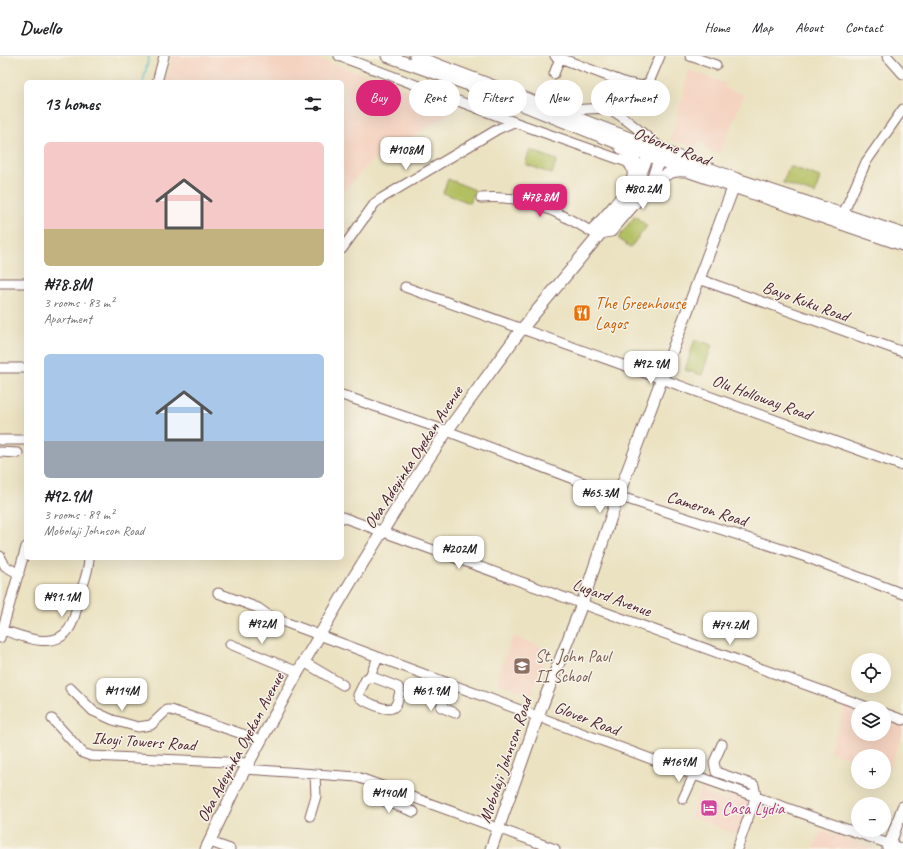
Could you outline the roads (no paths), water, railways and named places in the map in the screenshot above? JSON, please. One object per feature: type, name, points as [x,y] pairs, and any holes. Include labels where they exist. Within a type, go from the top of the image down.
[{"type":"main road","name":"Osborne Road","points":[[386,56],[500,96],[608,140],[737,178],[903,234]]},
{"type":"main road","name":"Osborne Road","points":[[415,56],[535,101]]},
{"type":"main road","name":"Osborne Road","points":[[573,116],[656,153],[687,171],[903,245]]},
{"type":"main road","points":[[608,140],[630,155],[636,162],[640,171],[640,181]]},
{"type":"main road","points":[[640,197],[654,174],[656,153]]},
{"type":"main road","name":"Oba Adeyinka Oyekan Avenue","points":[[208,845],[260,740],[298,672],[415,479],[447,431],[521,330],[596,233],[603,227],[640,181],[656,153]]},
{"type":"main road","points":[[596,233],[611,231],[640,197],[662,176],[676,170],[687,171]]},
{"type":"main road","name":"Mobolaji Johnson Road","points":[[492,849],[538,716],[582,604],[618,496],[733,188]]},
{"type":"main road","points":[[889,846],[903,807]]},
{"type":"street","points":[[158,80],[164,56]]},
{"type":"street","points":[[339,56],[514,122],[624,160],[630,165],[633,175],[631,181],[608,212],[596,233],[563,215],[532,203],[506,198],[481,198]]},
{"type":"street","points":[[648,80],[660,56]]},
{"type":"street","points":[[690,56],[716,65]]},
{"type":"street","points":[[887,56],[903,74]]},
{"type":"street","points":[[554,74],[557,57],[619,80]]},
{"type":"street","points":[[844,214],[866,162],[903,108]]},
{"type":"street","points":[[622,116],[634,127],[656,153]]},
{"type":"street","points":[[344,246],[376,203],[382,198],[498,129],[514,122]]},
{"type":"street","name":"Bayo Kuku Road","points":[[699,279],[903,352]]},
{"type":"street","points":[[0,283],[24,283]]},
{"type":"street","name":"Olu Holloway Road","points":[[406,287],[521,330],[662,377],[903,466]]},
{"type":"street","points":[[0,368],[24,368]]},
{"type":"street","name":"Cameron Road","points":[[344,396],[447,431],[618,496],[806,558],[903,594]]},
{"type":"street","points":[[0,440],[24,440]]},
{"type":"street","points":[[0,452],[18,453]]},
{"type":"street","name":"Lugard Avenue","points":[[344,518],[851,701]]},
{"type":"street","points":[[24,555],[1,634],[46,641],[64,635],[69,629],[75,614],[88,560]]},
{"type":"street","points":[[0,556],[5,566],[19,574]]},
{"type":"street","name":"Glover Road","points":[[218,592],[258,608],[271,616],[319,636],[694,775],[756,796],[889,846],[903,849]]},
{"type":"street","points":[[230,644],[298,672]]},
{"type":"street","points":[[370,676],[398,687],[400,691],[395,707],[386,710],[360,698],[358,695],[362,684],[370,676],[378,658]]},
{"type":"street","points":[[304,662],[343,685]]},
{"type":"street","points":[[449,684],[441,707],[455,713]]},
{"type":"street","points":[[70,688],[93,711],[113,720],[138,727],[151,725],[167,710],[172,710],[260,740]]},
{"type":"street","points":[[891,716],[903,720]]},
{"type":"street","name":"Ikoyi Towers Road","points":[[52,719],[83,753],[91,756],[247,766],[357,777],[555,849]]},
{"type":"street","points":[[722,744],[714,762],[714,770],[719,774],[754,785],[756,796],[737,849]]},
{"type":"street","points":[[310,816],[316,796],[316,774]]},
{"type":"street","points":[[683,799],[694,775]]},
{"type":"street","points":[[393,804],[397,791]]},
{"type":"street","points":[[371,796],[414,812]]},
{"type":"street","points":[[208,845],[230,849]]},
{"type":"waterway","points":[[143,80],[149,56]]},
{"type":"place","name":"The Greenhouse Lagos","points":[[582,313]]},
{"type":"place","name":"St. John Paul II School","points":[[522,666]]},
{"type":"place","name":"Casa Lydia","points":[[709,808]]}]
